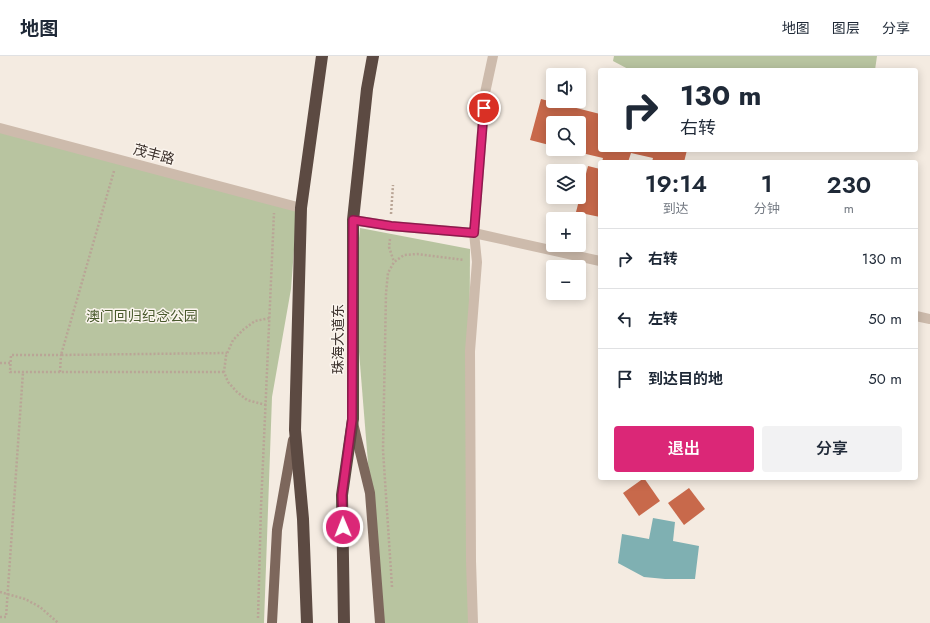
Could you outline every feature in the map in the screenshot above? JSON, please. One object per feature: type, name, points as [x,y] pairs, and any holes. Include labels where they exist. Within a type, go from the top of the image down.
[{"type":"highway","points":[[307,623],[303,519],[295,430],[302,208],[322,56]]},
{"type":"highway","name":"珠海大道东","points":[[344,623],[342,495],[352,420],[353,220],[367,89],[373,56]]},
{"type":"main road","points":[[352,420],[370,493],[380,623]]},
{"type":"main road","points":[[272,623],[277,530],[295,430]]},
{"type":"street","points":[[473,623],[471,560],[470,351],[477,262],[474,233],[486,93],[494,56]]},
{"type":"street","name":"茂丰路","points":[[0,128],[302,208]]},
{"type":"street","points":[[353,220],[391,226],[474,233],[598,261]]},
{"type":"street","points":[[918,316],[930,319]]},
{"type":"path","points":[[60,372],[61,355],[118,159]]},
{"type":"path","points":[[258,623],[275,201]]},
{"type":"path","points":[[392,592],[383,450],[386,294],[388,273],[394,262],[404,255],[417,254],[477,262]]},
{"type":"path","points":[[266,405],[246,400],[228,382],[224,372],[226,356],[233,340],[255,321],[270,318]]},
{"type":"path","points":[[224,372],[10,372],[10,363],[11,355],[227,353]]},
{"type":"path","points":[[0,363],[10,363]]},
{"type":"path","points":[[0,617],[6,617],[23,372]]},
{"type":"path","points":[[0,592],[25,599],[40,607],[58,623]]},
{"type":"green space","points":[[614,56],[877,56],[875,68],[626,68],[613,61]]},
{"type":"green space","name":"澳门回归纪念公园","points":[[0,131],[297,210],[291,289],[272,397],[264,623],[0,623]]},
{"type":"green space","points":[[360,228],[470,249],[468,623],[381,623],[354,290]]},
{"type":"water","points":[[653,518],[675,522],[673,541],[699,546],[695,579],[644,577],[618,563],[622,534],[649,539]]},
{"type":"building","points":[[541,99],[546,100],[546,108],[576,108],[598,113],[598,152],[686,152],[684,160],[652,160],[653,158],[631,153],[629,160],[602,160],[603,158],[586,154],[586,116],[546,116],[546,144],[530,140]]},
{"type":"building","points":[[588,166],[598,168],[598,217],[586,214],[586,212],[576,212],[578,204],[586,204],[586,174]]},
{"type":"building","points":[[641,480],[645,480],[660,501],[639,516],[623,493]]},
{"type":"building","points":[[689,488],[705,509],[684,525],[668,503]]},
{"type":"route","points":[[343,527],[342,495],[352,420],[353,220],[391,226],[474,233],[484,108]]}]
